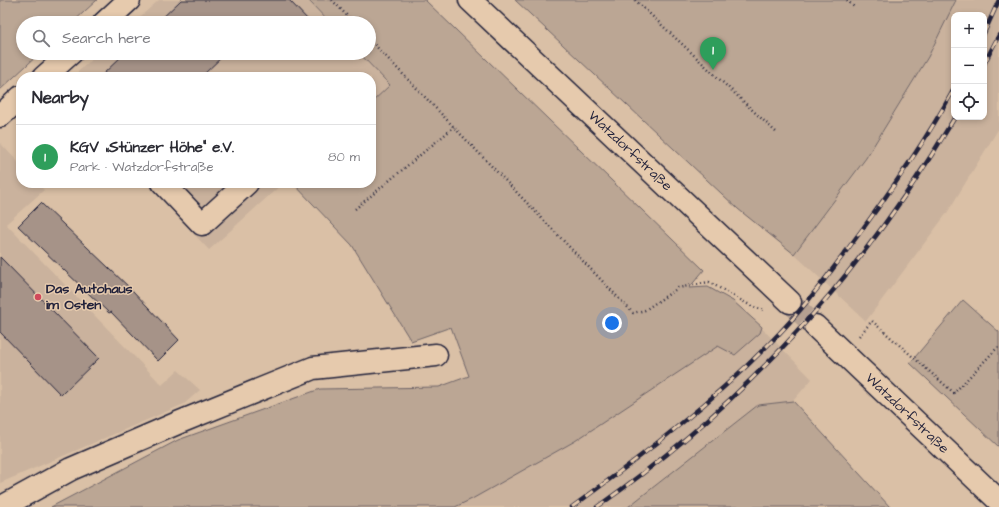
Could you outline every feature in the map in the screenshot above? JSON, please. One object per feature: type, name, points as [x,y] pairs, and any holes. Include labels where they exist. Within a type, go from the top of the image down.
[{"type":"street","points":[[112,16],[129,0]]},
{"type":"street","name":"Watzdorfstraße","points":[[470,0],[790,302]]},
{"type":"street","points":[[0,116],[16,102]]},
{"type":"street","points":[[169,188],[202,224],[242,188]]},
{"type":"street","name":"Watzdorfstraße","points":[[815,326],[999,501]]},
{"type":"street","points":[[2,507],[71,469],[180,422],[313,368],[436,356]]},
{"type":"path","points":[[332,0],[347,16]]},
{"type":"path","points":[[635,0],[778,134]]},
{"type":"path","points":[[847,0],[855,8]]},
{"type":"path","points":[[376,46],[633,313],[645,310],[678,288],[709,282],[763,310],[790,302]]},
{"type":"path","points":[[355,209],[454,127]]},
{"type":"path","points":[[844,353],[872,321],[954,393],[998,347]]},
{"type":"shaded area","points":[[0,0],[97,0],[80,16],[16,16],[16,60],[32,60],[19,72],[16,72],[16,75],[0,90]]},
{"type":"shaded area","points":[[159,0],[307,0],[322,16],[141,16]]},
{"type":"shaded area","points":[[308,0],[425,0],[704,270],[689,288],[708,287],[733,301],[762,327],[760,333],[735,355],[718,346],[575,441],[455,507],[51,507],[178,440],[320,389],[439,387],[469,376],[451,327],[411,341],[352,245],[298,188],[376,188],[376,98],[390,85],[366,60],[376,60],[376,16],[323,16]]},
{"type":"shaded area","points":[[515,0],[956,0],[928,57],[866,158],[794,254],[738,209]]},
{"type":"shaded area","points":[[956,0],[999,0],[999,128],[947,213],[866,321],[794,254],[866,158],[928,57]]},
{"type":"shaded area","points":[[91,60],[366,60],[390,85],[376,98],[376,72],[78,72]]},
{"type":"shaded area","name":"Das Autohaus im Osten","points":[[0,143],[16,160],[16,188],[42,188],[44,190],[6,224],[162,385],[178,370],[200,390],[184,404],[0,483]]},
{"type":"shaded area","points":[[151,188],[277,188],[209,250]]},
{"type":"shaded area","points":[[708,287],[742,308],[812,379],[793,401],[758,405],[628,507],[324,507]]},
{"type":"shaded area","points":[[963,300],[999,332],[999,447],[910,363]]},
{"type":"shaded area","points":[[793,401],[890,507],[628,507],[758,405]]},
{"type":"building","points":[[181,0],[289,0],[304,16],[164,16]]},
{"type":"building","points":[[118,60],[219,60],[206,72],[105,72]]},
{"type":"building","points":[[41,203],[132,290],[179,340],[158,361],[111,312],[109,313],[18,226]]},
{"type":"building","points":[[0,257],[99,358],[61,395],[0,332]]},
{"type":"tunnel","points":[[790,302],[815,326]]},
{"type":"railway","points":[[987,26],[999,0]]},
{"type":"railway","points":[[987,58],[999,35]]},
{"type":"railway","points":[[572,507],[624,469],[699,409],[747,366],[780,332],[800,310],[876,211],[917,151],[951,94]]},
{"type":"railway","points":[[597,507],[652,466],[703,424],[752,379],[797,332],[840,282],[881,230],[919,175],[953,120]]},
{"type":"place","name":"KGV „Stünzer Höhe“ e.V.","points":[[713,70]]},
{"type":"place","name":"Das Autohaus im Osten","points":[[38,297]]}]
